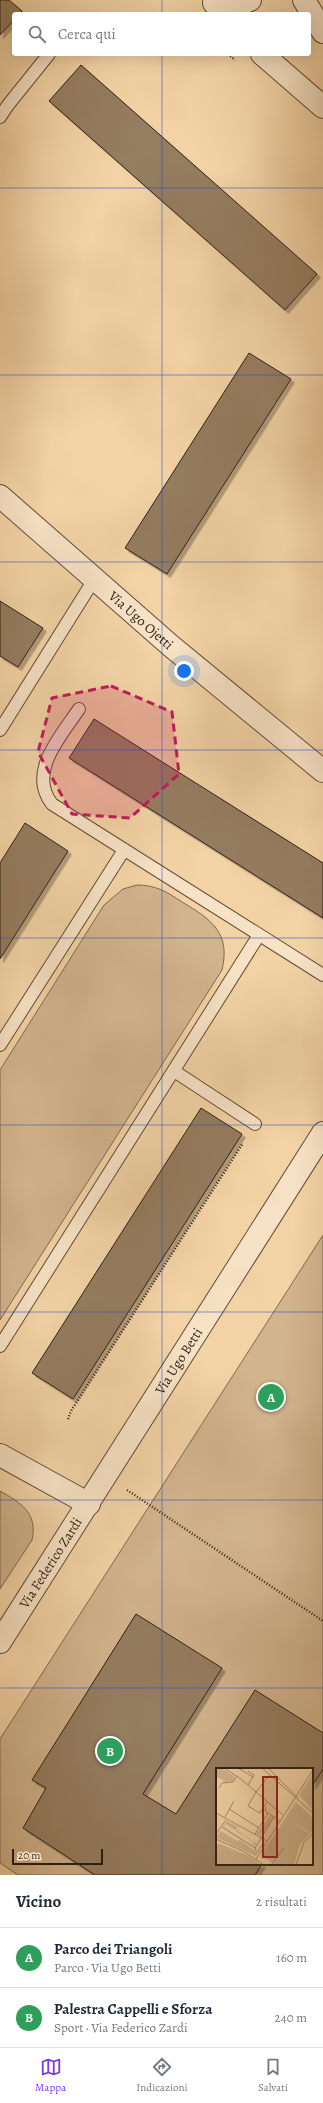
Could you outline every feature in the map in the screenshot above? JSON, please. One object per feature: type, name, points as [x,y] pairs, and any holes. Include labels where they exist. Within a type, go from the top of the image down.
[{"type":"street","points":[[216,6],[243,4],[250,0]]},
{"type":"street","points":[[304,0],[323,32]]},
{"type":"street","points":[[264,56],[323,107]]},
{"type":"street","name":"Via Ugo Ojetti","points":[[0,496],[172,646],[323,770]]},
{"type":"street","name":"Via Ugo Betti","points":[[89,1504],[323,1133]]},
{"type":"street","points":[[0,1455],[89,1504]]},
{"type":"street","name":"Via Federico Zardi","points":[[0,1642],[89,1504]]},
{"type":"lane","points":[[0,118],[8,105],[47,56]]},
{"type":"lane","points":[[0,730],[95,578]]},
{"type":"lane","points":[[79,709],[50,753],[44,768],[42,782],[45,795],[52,804],[323,975]]},
{"type":"lane","points":[[0,1045],[124,850]]},
{"type":"lane","points":[[0,1346],[259,935]]},
{"type":"lane","points":[[174,1071],[255,1124]]},
{"type":"path","points":[[68,1419],[71,1411],[255,1124]]},
{"type":"path","points":[[107,1476],[323,1621]]},
{"type":"highlighted area","points":[[111,686],[172,712],[179,774],[130,818],[72,814],[38,752],[52,698]]},
{"type":"shaded area","points":[[137,885],[150,886],[166,892],[210,921],[216,928],[224,946],[222,970],[0,1320],[0,1070],[104,905],[123,889]]},
{"type":"shaded area","points":[[323,1235],[323,1875],[18,1875],[0,1863],[0,1739]]},
{"type":"shaded area","points":[[0,1491],[15,1500],[26,1510],[30,1516],[33,1531],[32,1540],[0,1589]]},
{"type":"building","points":[[0,0],[9,0],[22,11],[12,12],[12,22],[0,35]]},
{"type":"building","points":[[81,65],[317,274],[285,310],[49,101]]},
{"type":"building","points":[[249,353],[291,379],[167,574],[125,548]]},
{"type":"building","points":[[0,601],[43,628],[18,667],[0,656]]},
{"type":"building","points":[[94,719],[323,863],[323,918],[69,758]]},
{"type":"building","points":[[25,823],[68,851],[0,959],[0,863]]},
{"type":"building","points":[[201,1108],[242,1134],[73,1399],[32,1373]]},
{"type":"building","points":[[136,1614],[222,1668],[143,1794],[176,1814],[255,1690],[323,1733],[323,1769],[313,1784],[313,1768],[216,1768],[216,1865],[261,1865],[255,1875],[95,1875],[23,1828],[46,1788],[32,1780]]},
{"type":"place","name":"Parco dei Triangoli","points":[[271,1397]]},
{"type":"place","name":"Palestra Cappelli e Sforza","points":[[110,1751]]}]
